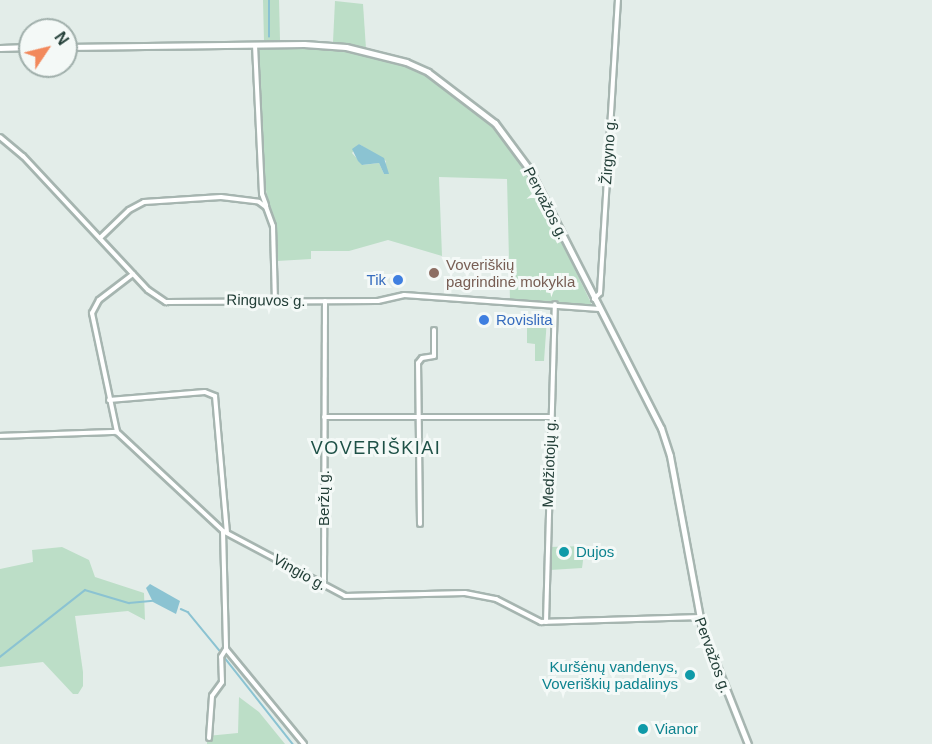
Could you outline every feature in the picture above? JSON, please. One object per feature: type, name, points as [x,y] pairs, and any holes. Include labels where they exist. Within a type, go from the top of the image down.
[{"type":"main road","name":"Pervažos g.","points":[[78,47],[319,44],[361,51],[412,64],[455,90],[495,123],[519,153],[666,441],[699,617],[748,744]]},
{"type":"main road","points":[[0,48],[18,47]]},
{"type":"street","name":"Žirgyno g.","points":[[594,299],[600,293],[618,0]]},
{"type":"street","points":[[255,45],[262,194],[275,235],[275,301]]},
{"type":"street","name":"Ringuvos g.","points":[[0,137],[155,296],[171,303],[378,301],[404,295],[555,304],[599,309]]},
{"type":"street","points":[[255,200],[262,194]]},
{"type":"street","points":[[100,238],[129,210],[144,202],[221,197],[255,200],[266,207]]},
{"type":"street","points":[[0,435],[117,432],[92,313],[99,300],[133,274]]},
{"type":"street","name":"Beržų g.","points":[[324,586],[325,301]]},
{"type":"street","name":"Medžiotojų g.","points":[[546,622],[555,304]]},
{"type":"street","points":[[420,524],[418,363],[422,358],[434,356],[434,330]]},
{"type":"street","points":[[109,400],[205,392],[215,396],[225,531],[226,649],[221,657],[222,682],[212,696],[209,738]]},
{"type":"street","points":[[324,417],[551,417]]},
{"type":"street","name":"Vingio g.","points":[[117,432],[225,531],[345,596],[361,598],[444,592],[484,596],[546,622],[699,617]]},
{"type":"street","points":[[226,649],[304,744]]},
{"type":"green space","points":[[263,0],[279,0],[280,40],[264,41]]},
{"type":"green space","points":[[335,1],[363,4],[366,49],[333,42]]},
{"type":"green space","points":[[310,45],[351,50],[413,68],[433,78],[498,129],[525,166],[592,305],[510,301],[507,179],[439,177],[442,256],[388,240],[349,251],[311,251],[311,259],[277,261],[276,232],[264,182],[258,51],[264,46]],"holes":[[[359,144],[386,161],[384,174],[379,163],[363,165],[352,153]]]},
{"type":"green space","points":[[527,319],[547,319],[544,361],[535,361],[535,344],[527,343]]},
{"type":"green space","points":[[585,546],[582,568],[550,570],[549,547]]},
{"type":"green space","points":[[62,547],[89,560],[95,577],[144,593],[145,620],[128,611],[75,616],[83,672],[83,686],[78,694],[73,694],[43,662],[0,667],[0,569],[33,562],[32,550]]},
{"type":"green space","points":[[239,697],[259,712],[285,744],[207,744],[207,736],[238,733]]},
{"type":"water","points":[[359,144],[384,158],[389,174],[384,174],[379,163],[362,165],[358,161],[352,149]]},
{"type":"water","points":[[150,584],[180,601],[176,614],[153,602],[146,588]]},
{"type":"waterway","points":[[269,0],[269,37]]},
{"type":"waterway","points":[[0,657],[85,590],[129,603],[153,601]]},
{"type":"waterway","points":[[181,609],[188,612],[220,651]]},
{"type":"waterway","points":[[225,658],[293,744]]},
{"type":"place","name":"Voveriškių pagrindinė mokykla","points":[[434,273]]},
{"type":"place","name":"Tik","points":[[398,280]]},
{"type":"place","name":"Rovislita","points":[[484,320]]},
{"type":"place","name":"Dujos","points":[[564,552]]},
{"type":"place","name":"Kuršėnų vandenys, Voveriškių padalinys","points":[[690,675]]},
{"type":"place","name":"Vianor","points":[[643,729]]},
{"type":"district","name":"VOVERIŠKIAI","points":[[376,448]]}]
